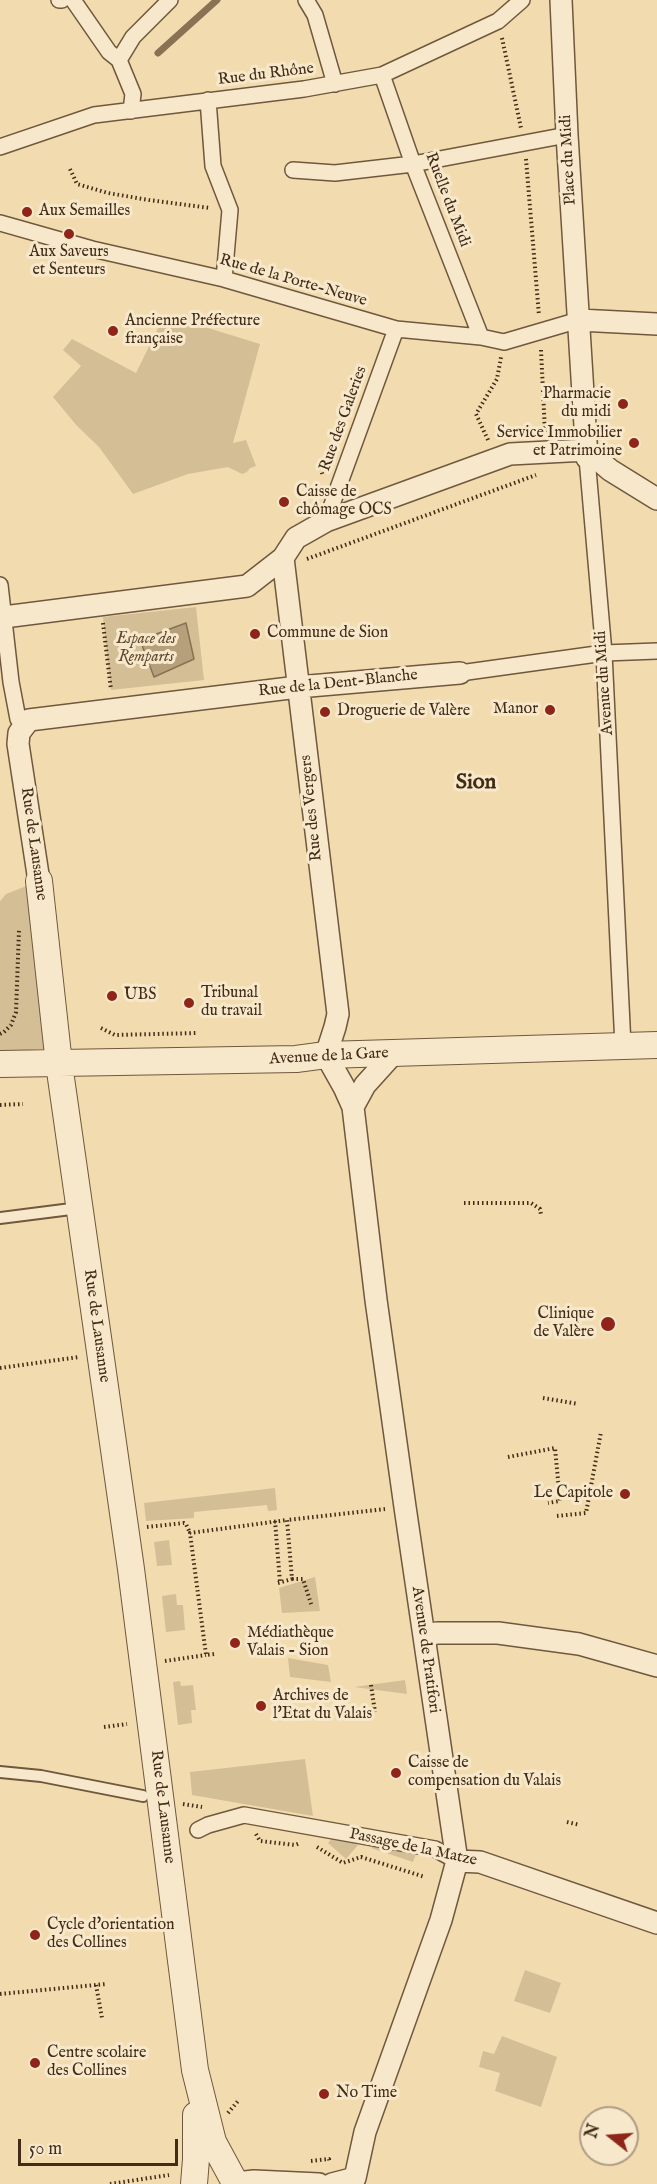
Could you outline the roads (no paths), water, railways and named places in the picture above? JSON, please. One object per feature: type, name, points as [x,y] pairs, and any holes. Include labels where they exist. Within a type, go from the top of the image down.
[{"type":"street","points":[[73,0],[109,52],[119,60],[133,94],[131,111]]},
{"type":"street","points":[[119,60],[133,37],[170,0]]},
{"type":"street","points":[[306,0],[315,15],[335,84]]},
{"type":"street","name":"Rue du Rhône","points":[[0,147],[94,115],[335,84],[382,75],[498,21],[522,0]]},
{"type":"street","name":"Place du Midi","points":[[561,0],[579,320]]},
{"type":"street","name":"Ruelle du Midi","points":[[382,75],[413,164],[481,337]]},
{"type":"street","points":[[208,100],[213,166],[230,210],[224,279]]},
{"type":"street","points":[[293,170],[334,173],[413,164],[567,135]]},
{"type":"street","name":"Rue de la Porte-Neuve","points":[[0,223],[92,249],[224,279],[396,329],[481,337],[504,342],[579,320]]},
{"type":"street","points":[[579,320],[657,324]]},
{"type":"street","name":"Avenue du Midi","points":[[579,320],[587,454],[604,653],[623,1047]]},
{"type":"street","name":"Rue des Galeries","points":[[327,521],[396,329]]},
{"type":"street","points":[[3,617],[247,586],[293,559],[296,538],[327,521],[510,454],[552,452],[587,454],[657,499]]},
{"type":"street","name":"Rue des Vergers","points":[[293,559],[298,687],[338,1014],[326,1055]]},
{"type":"street","name":"Rue de Lausanne","points":[[0,585],[13,722],[39,881],[59,1064],[131,1569],[195,2070],[197,2142],[194,2184]]},
{"type":"street","name":"Rue de la Dent-Blanche","points":[[13,722],[298,687],[460,673],[604,653],[657,651]]},
{"type":"street","name":"Avenue de la Gare","points":[[0,1064],[296,1059],[326,1055],[657,1046]]},
{"type":"street","points":[[353,1107],[365,1085],[393,1054]]},
{"type":"street","name":"Avenue de Pratifori","points":[[326,1055],[353,1107],[377,1311],[432,1703],[457,1861],[441,1920],[365,2132],[363,2181]]},
{"type":"street","points":[[424,1635],[498,1633],[579,1644],[657,1666]]},
{"type":"street","name":"Passage de la Matze","points":[[198,1830],[244,1815],[435,1849],[457,1861],[480,1862],[657,1923]]},
{"type":"street","name":"Rue de Lausanne","points":[[195,2070],[213,2142],[235,2182]]},
{"type":"street","points":[[194,2184],[200,2179],[216,2174],[235,2182],[319,2184]]},
{"type":"street","points":[[332,2184],[363,2181]]},
{"type":"lane","points":[[0,1218],[80,1208]]},
{"type":"lane","points":[[0,1772],[41,1776],[143,1796]]},
{"type":"waterway","points":[[158,53],[217,0]]},
{"type":"place","name":"Aux Semailles","points":[[27,212]]},
{"type":"place","name":"Aux Saveurs et Senteurs","points":[[69,234]]},
{"type":"place","name":"Ancienne Préfecture française","points":[[113,331]]},
{"type":"place","name":"Pharmacie du midi","points":[[623,404]]},
{"type":"place","name":"Service Immobilier et Patrimoine","points":[[634,443]]},
{"type":"place","name":"Caisse de chômage OCS","points":[[284,502]]},
{"type":"place","name":"Commune de Sion","points":[[255,634]]},
{"type":"place","name":"Manor","points":[[550,710]]},
{"type":"place","name":"Droguerie de Valère","points":[[325,712]]},
{"type":"place","name":"UBS","points":[[112,996]]},
{"type":"place","name":"Tribunal du travail","points":[[189,1003]]},
{"type":"place","name":"Clinique de Valère","points":[[608,1324]]},
{"type":"place","name":"Le Capitole","points":[[625,1494]]},
{"type":"place","name":"Médiathèque Valais - Sion","points":[[235,1643]]},
{"type":"place","name":"Archives de l'Etat du Valais","points":[[261,1706]]},
{"type":"place","name":"Caisse de compensation du Valais","points":[[396,1773]]},
{"type":"place","name":"Cycle d'orientation des Collines","points":[[35,1935]]},
{"type":"place","name":"Centre scolaire des Collines","points":[[35,2063]]},
{"type":"place","name":"No Time","points":[[324,2094]]},
{"type":"district","name":"Sion","points":[[476,783]]},
{"type":"park label","name":"Espace des Remparts","points":[[146,649]]}]
